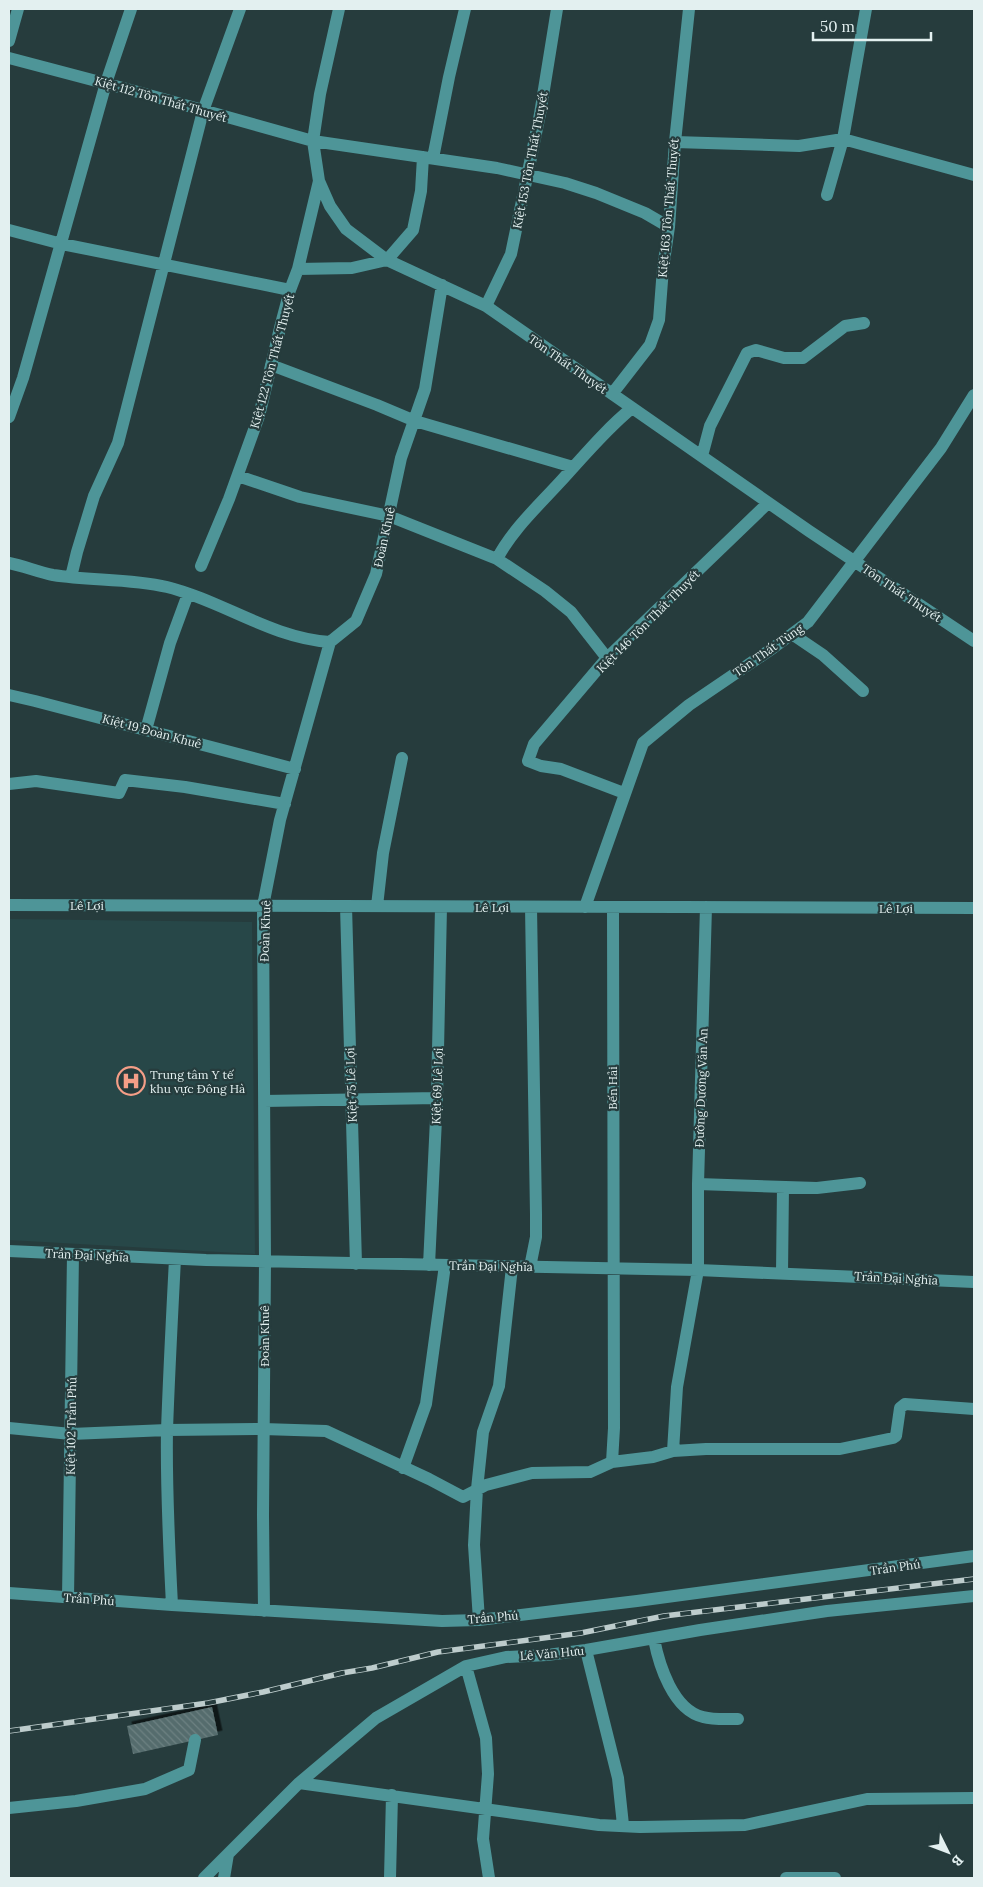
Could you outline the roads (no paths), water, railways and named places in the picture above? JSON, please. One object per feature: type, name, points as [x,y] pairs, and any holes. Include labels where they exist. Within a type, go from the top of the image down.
[{"type":"street","points":[[9,41],[18,9]]},
{"type":"street","points":[[9,417],[23,378],[62,244],[106,83],[131,9]]},
{"type":"street","points":[[72,577],[76,552],[94,496],[118,443],[203,111],[240,9]]},
{"type":"street","name":"Tôn Thất Thuyết","points":[[339,9],[320,94],[313,141],[319,181],[330,206],[346,229],[387,260],[486,306],[768,503],[974,641]]},
{"type":"street","points":[[298,269],[352,268],[387,260],[413,230],[428,157],[466,9]]},
{"type":"street","name":"Kiệt 153 Tôn Thất Thuyết","points":[[486,306],[511,254],[540,114],[557,9]]},
{"type":"street","name":"Kiệt 163 Tôn Thất Thuyết","points":[[612,394],[650,345],[659,320],[662,268],[669,227],[674,142],[688,9]]},
{"type":"street","points":[[827,195],[843,139],[866,9]]},
{"type":"street","name":"Kiệt 112 Tôn Thất Thuyết","points":[[9,58],[329,145],[428,157],[527,174],[564,183],[596,193],[645,213],[669,227]]},
{"type":"street","points":[[674,142],[799,146],[843,139],[974,175]]},
{"type":"street","name":"Kiệt 122 Tôn Thất Thuyết","points":[[201,566],[238,476],[259,416],[319,181]]},
{"type":"street","points":[[9,230],[62,244],[290,290]]},
{"type":"street","name":"Đoàn Khuê","points":[[264,1611],[263,906],[280,820],[330,642],[356,621],[376,574],[401,458],[425,389],[442,285]]},
{"type":"street","points":[[702,456],[710,426],[747,352],[756,350],[784,358],[803,358],[845,326],[864,323]]},
{"type":"street","points":[[271,366],[377,405],[414,421],[573,468]]},
{"type":"street","name":"Tôn Thất Tùng","points":[[585,907],[643,743],[689,705],[808,622],[941,448],[970,414],[974,395]]},
{"type":"street","points":[[497,559],[502,549],[525,520],[594,444],[632,408]]},
{"type":"street","points":[[238,476],[300,496],[389,516],[497,559],[545,591],[570,612],[607,658]]},
{"type":"street","name":"Kiệt 146 Tôn Thất Thuyết","points":[[624,793],[561,769],[541,766],[528,761],[534,744],[607,658],[768,503]]},
{"type":"street","points":[[9,563],[51,574],[140,582],[188,594],[275,629],[312,640],[330,642]]},
{"type":"street","points":[[146,730],[170,643],[188,594]]},
{"type":"street","points":[[792,634],[823,655],[862,690]]},
{"type":"street","name":"Kiệt 19 Đoàn Khuê","points":[[9,695],[36,700],[295,769]]},
{"type":"street","points":[[377,906],[384,853],[402,758]]},
{"type":"street","points":[[9,784],[36,780],[119,792],[125,780],[185,787],[285,804]]},
{"type":"street","name":"Lê Lợi","points":[[9,905],[974,908]]},
{"type":"street","name":"Kiệt 75 Lê Lợi","points":[[346,906],[356,1264]]},
{"type":"street","name":"Kiệt 69 Lê Lợi","points":[[429,1265],[437,1098],[441,907]]},
{"type":"street","points":[[530,1267],[536,1237],[531,907]]},
{"type":"street","name":"Bến Hải","points":[[612,1462],[614,1428],[612,1269],[613,907]]},
{"type":"street","name":"Đường Dương Văn An","points":[[673,1452],[677,1387],[698,1270],[698,1184],[706,907]]},
{"type":"street","points":[[264,1101],[437,1098]]},
{"type":"street","points":[[698,1184],[817,1188],[860,1183]]},
{"type":"street","points":[[782,1273],[783,1187]]},
{"type":"street","name":"Trần Đại Nghĩa","points":[[9,1251],[265,1262],[698,1270],[974,1282]]},
{"type":"street","name":"Kiệt 102 Trần Phú","points":[[68,1598],[73,1254]]},
{"type":"street","points":[[172,1605],[168,1430],[170,1336],[175,1259]]},
{"type":"street","points":[[403,1468],[426,1404],[445,1265]]},
{"type":"street","points":[[479,1620],[474,1545],[477,1489],[484,1432],[499,1386],[512,1267]]},
{"type":"street","points":[[9,1428],[70,1434],[168,1430],[263,1429],[326,1431],[463,1497],[486,1485],[532,1473],[590,1472],[612,1462],[654,1457],[673,1452],[731,1448],[840,1448],[893,1438],[896,1436],[900,1408],[905,1404],[974,1409]]},
{"type":"street","name":"Trần Phú","points":[[9,1593],[264,1611],[442,1621],[479,1620],[974,1556]]},
{"type":"street","name":"Lê Văn Hưu","points":[[204,1878],[299,1783],[376,1718],[466,1666],[506,1657],[547,1655],[586,1650],[826,1612],[974,1596]]},
{"type":"street","points":[[654,1638],[659,1664],[665,1677],[688,1710],[703,1718],[722,1720],[738,1718]]},
{"type":"street","points":[[586,1650],[618,1778],[623,1825]]},
{"type":"street","points":[[466,1666],[486,1738],[488,1774],[483,1839],[489,1878]]},
{"type":"street","points":[[9,1808],[76,1801],[145,1790],[189,1770],[195,1740]]},
{"type":"street","points":[[299,1783],[599,1825],[640,1827],[745,1825],[867,1800],[974,1798]]},
{"type":"street","points":[[390,1878],[392,1795]]},
{"type":"street","points":[[224,1878],[228,1854]]},
{"type":"street","points":[[786,1878],[835,1878]]},
{"type":"railway","points":[[9,1731],[208,1703],[438,1652],[581,1633],[664,1616],[974,1579]]},
{"type":"place","name":"Trung tâm Y tế khu vực Đông Hà","points":[[131,1081]]}]
